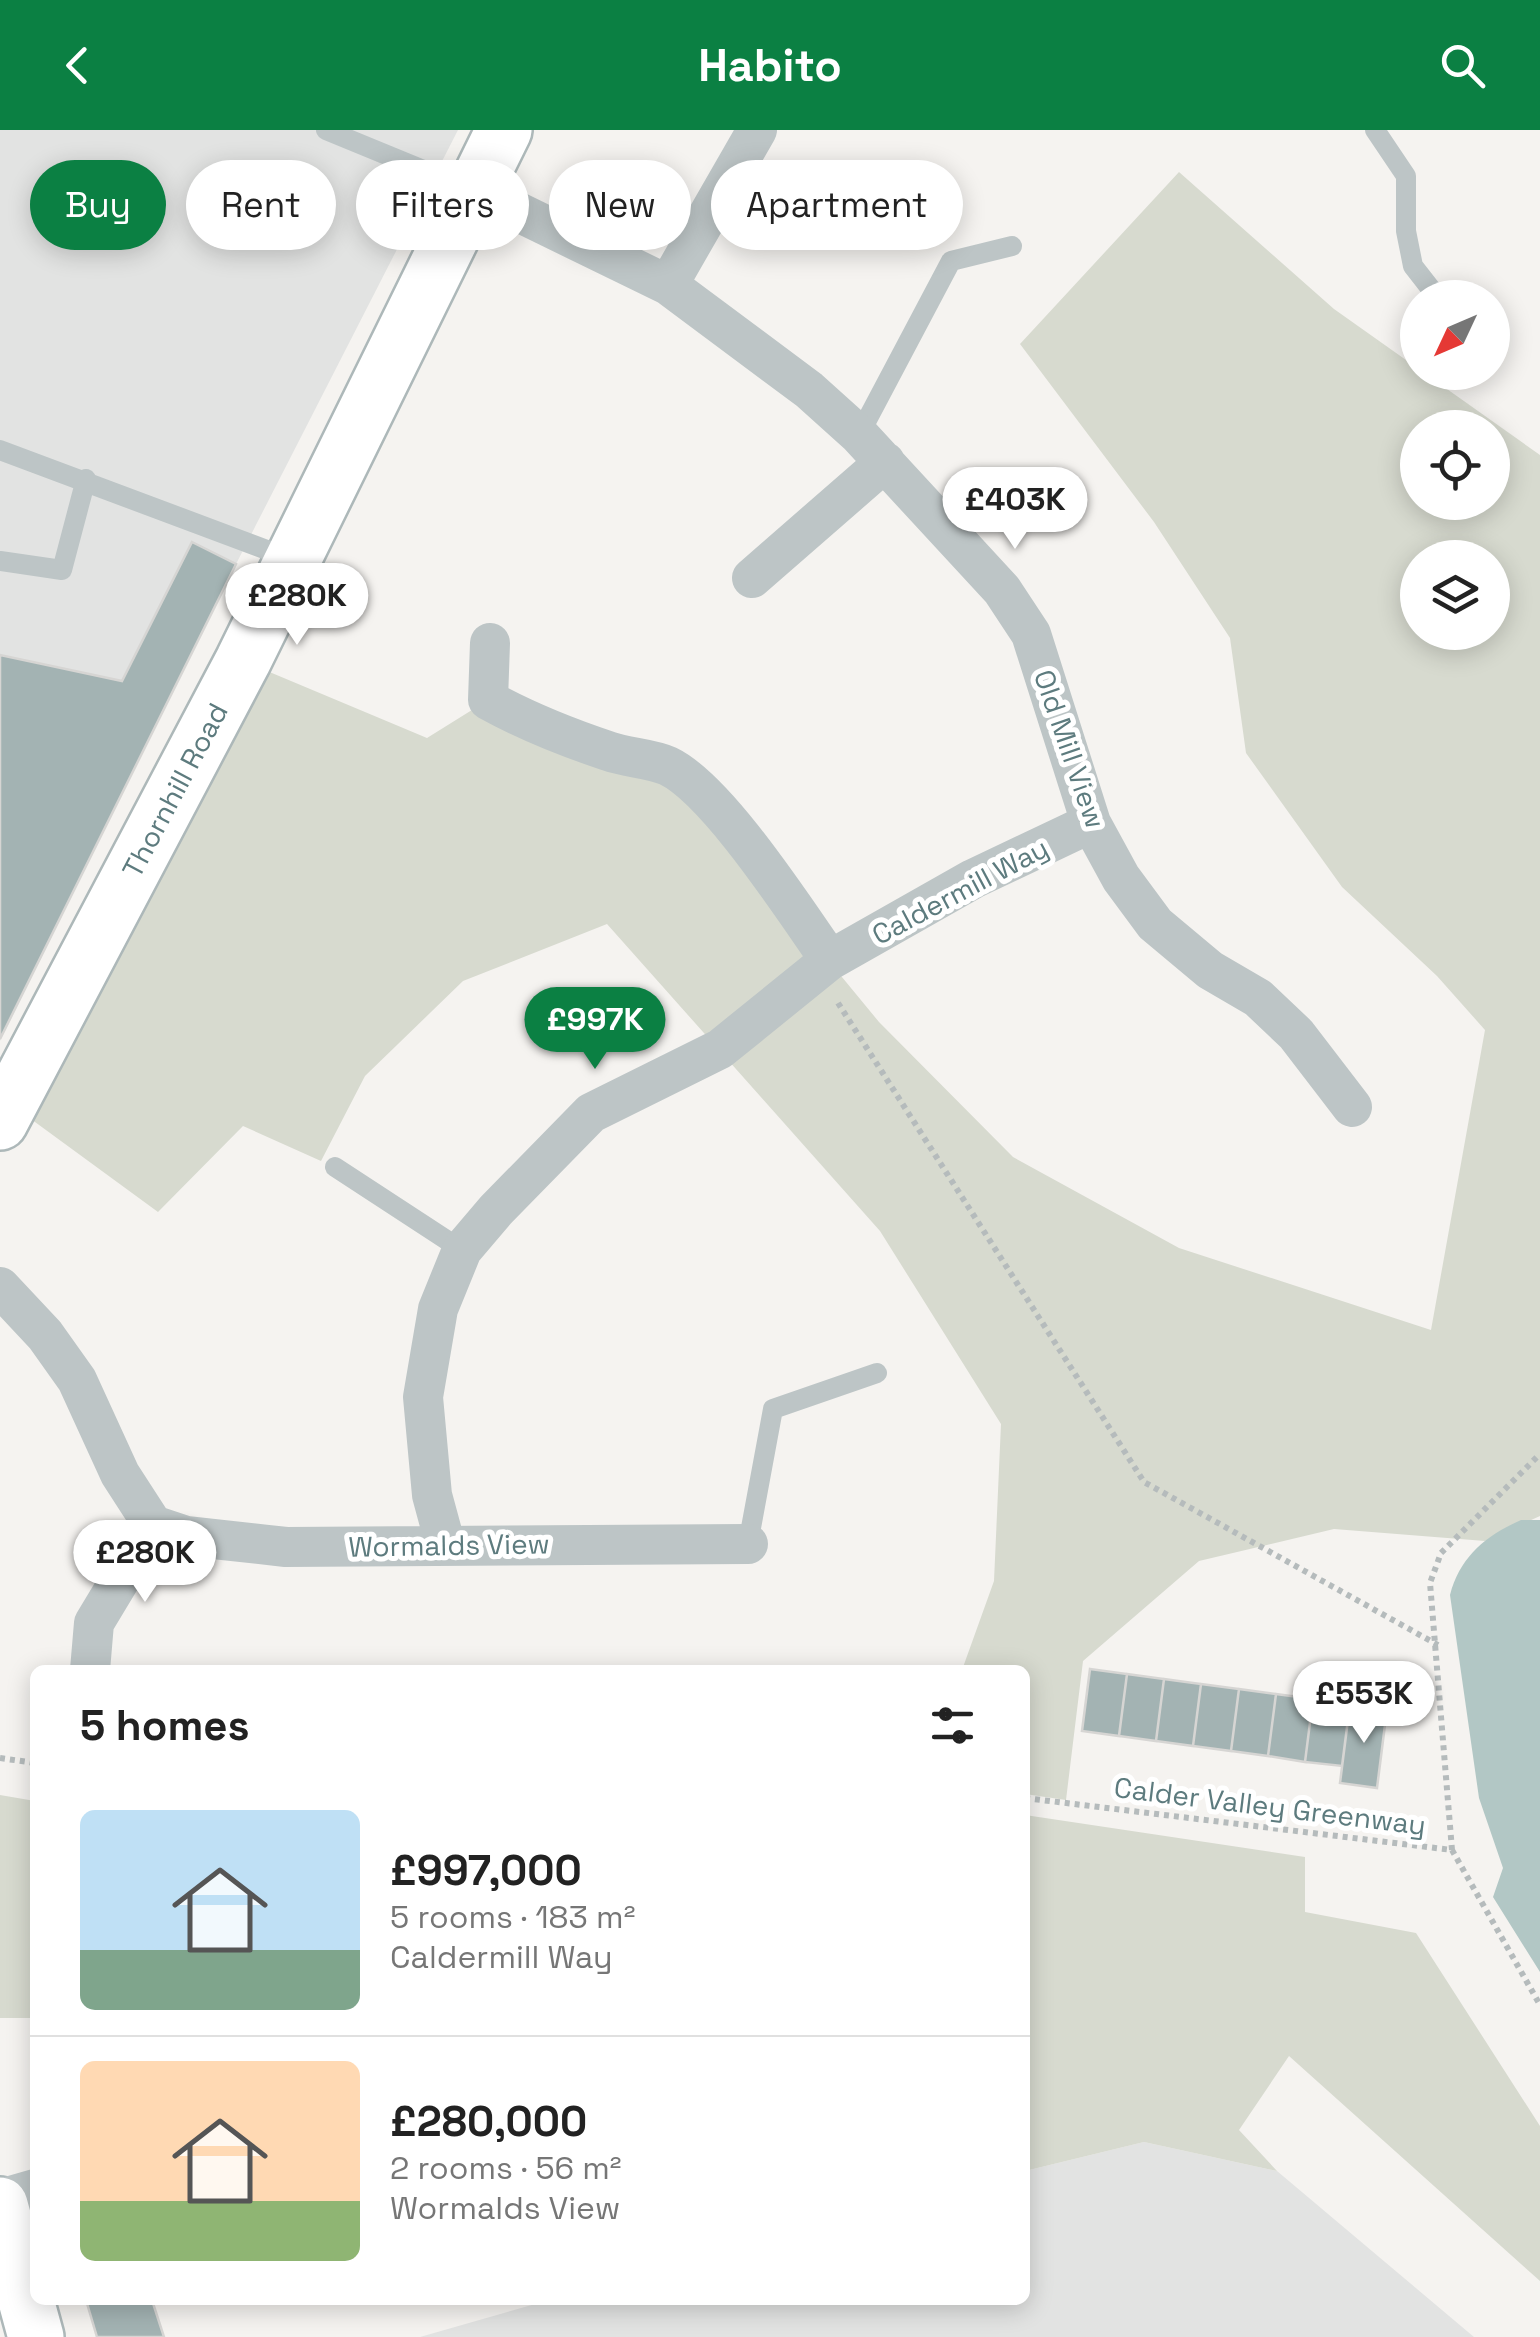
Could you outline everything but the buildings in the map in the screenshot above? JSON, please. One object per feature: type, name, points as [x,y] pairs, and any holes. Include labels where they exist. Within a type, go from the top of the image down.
[{"type":"main road","name":"Thornhill Road","points":[[490,160],[504,130]]},
{"type":"main road","name":"Thornhill Road","points":[[0,1122],[293,560],[446,250]]},
{"type":"main road","points":[[0,2202],[36,2337]]},
{"type":"street","points":[[668,285],[757,130]]},
{"type":"street","name":"Old Mill View","points":[[529,217],[668,285],[809,390],[872,449],[1002,590],[1031,634],[1091,823],[1122,878],[1155,924],[1210,970],[1258,998],[1296,1034],[1352,1106]]},
{"type":"street","points":[[752,578],[872,449]]},
{"type":"street","points":[[490,643],[488,700],[524,720],[611,753],[668,766],[700,792],[754,853],[824,966]]},
{"type":"street","name":"Caldermill Way","points":[[445,1543],[432,1495],[423,1397],[438,1308],[462,1250],[591,1113],[720,1049],[824,966],[973,879],[1091,823]]},
{"type":"street","points":[[0,1288],[46,1335],[78,1380],[120,1474],[152,1525],[94,1623],[90,1665]]},
{"type":"street","name":"Wormalds View","points":[[152,1525],[186,1536],[286,1547],[748,1544]]},
{"type":"street","points":[[0,2202],[30,2191]]},
{"type":"lane","points":[[326,130],[399,160]]},
{"type":"lane","points":[[1375,130],[1406,176],[1406,231],[1413,266],[1424,280]]},
{"type":"lane","points":[[872,449],[951,261],[1012,246]]},
{"type":"lane","points":[[0,450],[86,479],[132,503],[293,560]]},
{"type":"lane","points":[[0,561],[62,570],[86,479]]},
{"type":"lane","points":[[335,1168],[462,1250]]},
{"type":"lane","points":[[748,1544],[773,1409],[877,1373]]},
{"type":"path","points":[[824,966],[1144,1482],[1438,1644]]},
{"type":"path","points":[[1452,1850],[1430,1583],[1441,1554],[1540,1454]]},
{"type":"path","points":[[0,1758],[30,1762]]},
{"type":"path","name":"Calder Valley Greenway","points":[[1030,1799],[1452,1850],[1540,2005]]},
{"type":"shaded area","points":[[0,130],[458,130],[443,160],[356,160],[356,250],[397,250],[0,1041]]},
{"type":"shaded area","points":[[1179,172],[1334,309],[1400,356],[1400,390],[1448,390],[1477,410],[1400,410],[1400,520],[1510,520],[1510,434],[1540,455],[1540,1516],[1485,1541],[1334,1529],[1199,1561],[1083,1661],[1066,1800],[1030,1795],[1030,1665],[964,1665],[994,1581],[1001,1424],[880,1231],[607,924],[463,981],[365,1076],[321,1161],[243,1126],[158,1212],[9,1103],[243,661],[427,738],[488,700],[668,766],[879,1022],[1013,1157],[1179,1248],[1431,1330],[1485,1030],[1437,976],[1342,887],[1246,753],[1230,638],[1154,522],[1020,344]]},
{"type":"shaded area","points":[[1521,1520],[1540,1520],[1540,1972],[1493,1897],[1503,1868],[1479,1798],[1450,1595],[1460,1570],[1476,1549]]},
{"type":"shaded area","points":[[0,1795],[30,1800],[30,2018],[0,2018]]},
{"type":"shaded area","points":[[1030,1816],[1305,1857],[1305,1912],[1416,1933],[1540,2126],[1540,2281],[1289,2056],[1239,2130],[1277,2171],[1144,2142],[1030,2170]]},
{"type":"shaded area","points":[[1144,2142],[1277,2171],[1474,2337],[420,2337],[532,2305],[1030,2305],[1030,2170]]}]
